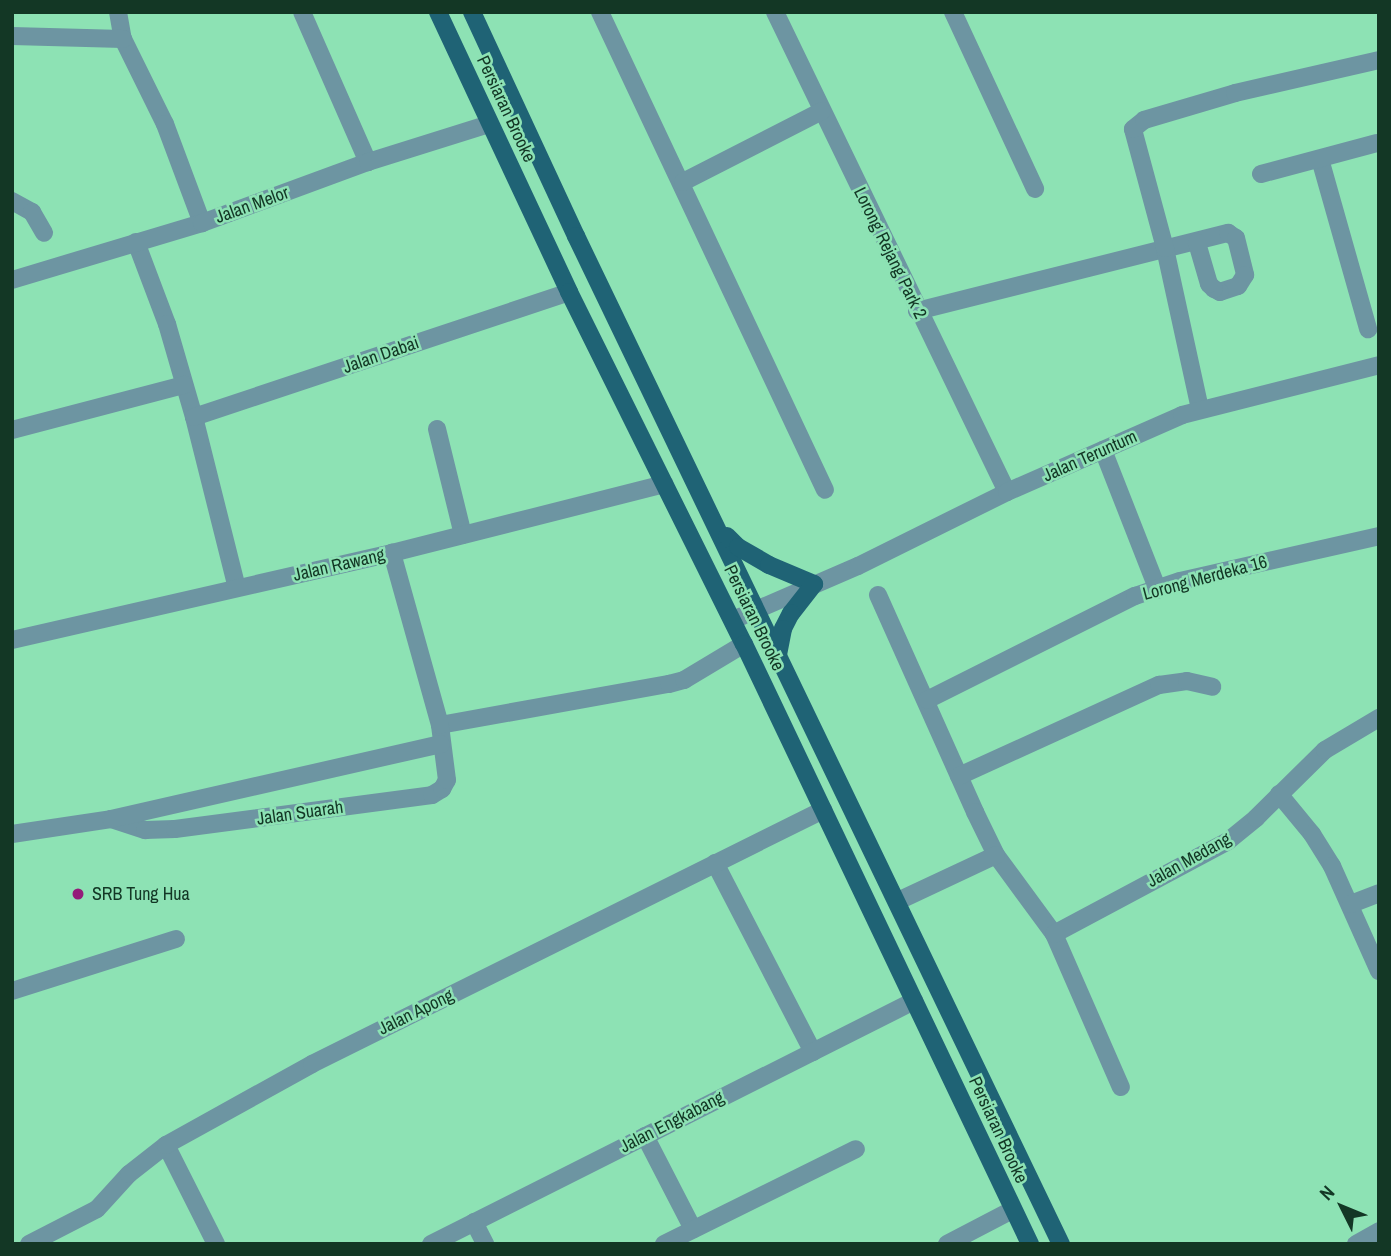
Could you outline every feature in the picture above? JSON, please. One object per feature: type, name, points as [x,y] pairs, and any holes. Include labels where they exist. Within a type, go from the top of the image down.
[{"type":"main road","name":"Persiaran Brooke","points":[[438,12],[569,292],[733,620],[1030,1244]]},
{"type":"main road","name":"Persiaran Brooke","points":[[472,12],[576,236],[1062,1244]]},
{"type":"main road","points":[[719,528],[738,547],[769,565],[814,584],[787,621],[778,655]]},
{"type":"street","points":[[118,12],[124,38],[165,124],[202,223]]},
{"type":"street","points":[[302,12],[368,162]]},
{"type":"street","points":[[600,12],[683,182],[825,490]]},
{"type":"street","name":"Lorong Rejang Park 2","points":[[775,12],[917,311],[1007,492]]},
{"type":"street","points":[[953,12],[1035,189]]},
{"type":"street","points":[[12,36],[124,38]]},
{"type":"street","points":[[1200,409],[1165,248],[1133,134],[1135,125],[1235,93],[1379,60]]},
{"type":"street","points":[[683,182],[822,111]]},
{"type":"street","name":"Jalan Melor","points":[[12,280],[202,223],[368,162],[489,124]]},
{"type":"street","points":[[1261,174],[1377,143]]},
{"type":"street","points":[[1320,159],[1368,330]]},
{"type":"street","points":[[12,201],[32,212],[44,233]]},
{"type":"street","points":[[136,242],[167,324],[237,588]]},
{"type":"street","points":[[917,311],[1165,248],[1197,243]]},
{"type":"street","name":"Jalan Dabai","points":[[194,418],[569,292]]},
{"type":"street","name":"Jalan Teruntum","points":[[733,620],[858,566],[1007,492],[1200,409],[1379,365]]},
{"type":"street","points":[[12,430],[184,385]]},
{"type":"street","points":[[437,429],[463,535]]},
{"type":"street","points":[[1103,450],[1158,590]]},
{"type":"street","name":"Jalan Rawang","points":[[12,640],[392,552],[664,484]]},
{"type":"street","name":"Lorong Merdeka 16","points":[[927,700],[1135,596],[1180,581],[1379,536]]},
{"type":"street","name":"Jalan Suarah","points":[[111,819],[145,830],[175,830],[432,794],[442,789],[447,780],[440,725],[392,552]]},
{"type":"street","points":[[878,596],[996,855],[1054,934],[1121,1087]]},
{"type":"street","points":[[440,725],[669,684],[684,680],[744,644]]},
{"type":"street","points":[[959,776],[1158,685],[1187,681],[1212,687]]},
{"type":"street","name":"Jalan Medang","points":[[1054,934],[1228,841],[1325,750],[1379,718]]},
{"type":"street","name":"Jalan Suarah","points":[[12,834],[111,819],[441,744]]},
{"type":"street","points":[[1279,794],[1312,834],[1351,904],[1379,971]]},
{"type":"street","name":"Jalan Apong","points":[[29,1244],[97,1209],[129,1174],[166,1144],[312,1065],[823,810]]},
{"type":"street","points":[[898,901],[996,855]]},
{"type":"street","points":[[715,863],[813,1052]]},
{"type":"street","points":[[1351,904],[1379,893]]},
{"type":"street","points":[[12,991],[176,939]]},
{"type":"street","name":"Jalan Engkabang","points":[[431,1244],[914,1001]]},
{"type":"street","points":[[645,1136],[694,1229]]},
{"type":"street","points":[[166,1144],[216,1244]]},
{"type":"street","points":[[664,1244],[856,1149]]},
{"type":"street","points":[[947,1244],[1012,1210]]},
{"type":"street","points":[[474,1222],[485,1244]]},
{"type":"street","points":[[1356,1244],[1379,1231]]},
{"type":"place","name":"SRB Tung Hua","points":[[78,894]]}]
